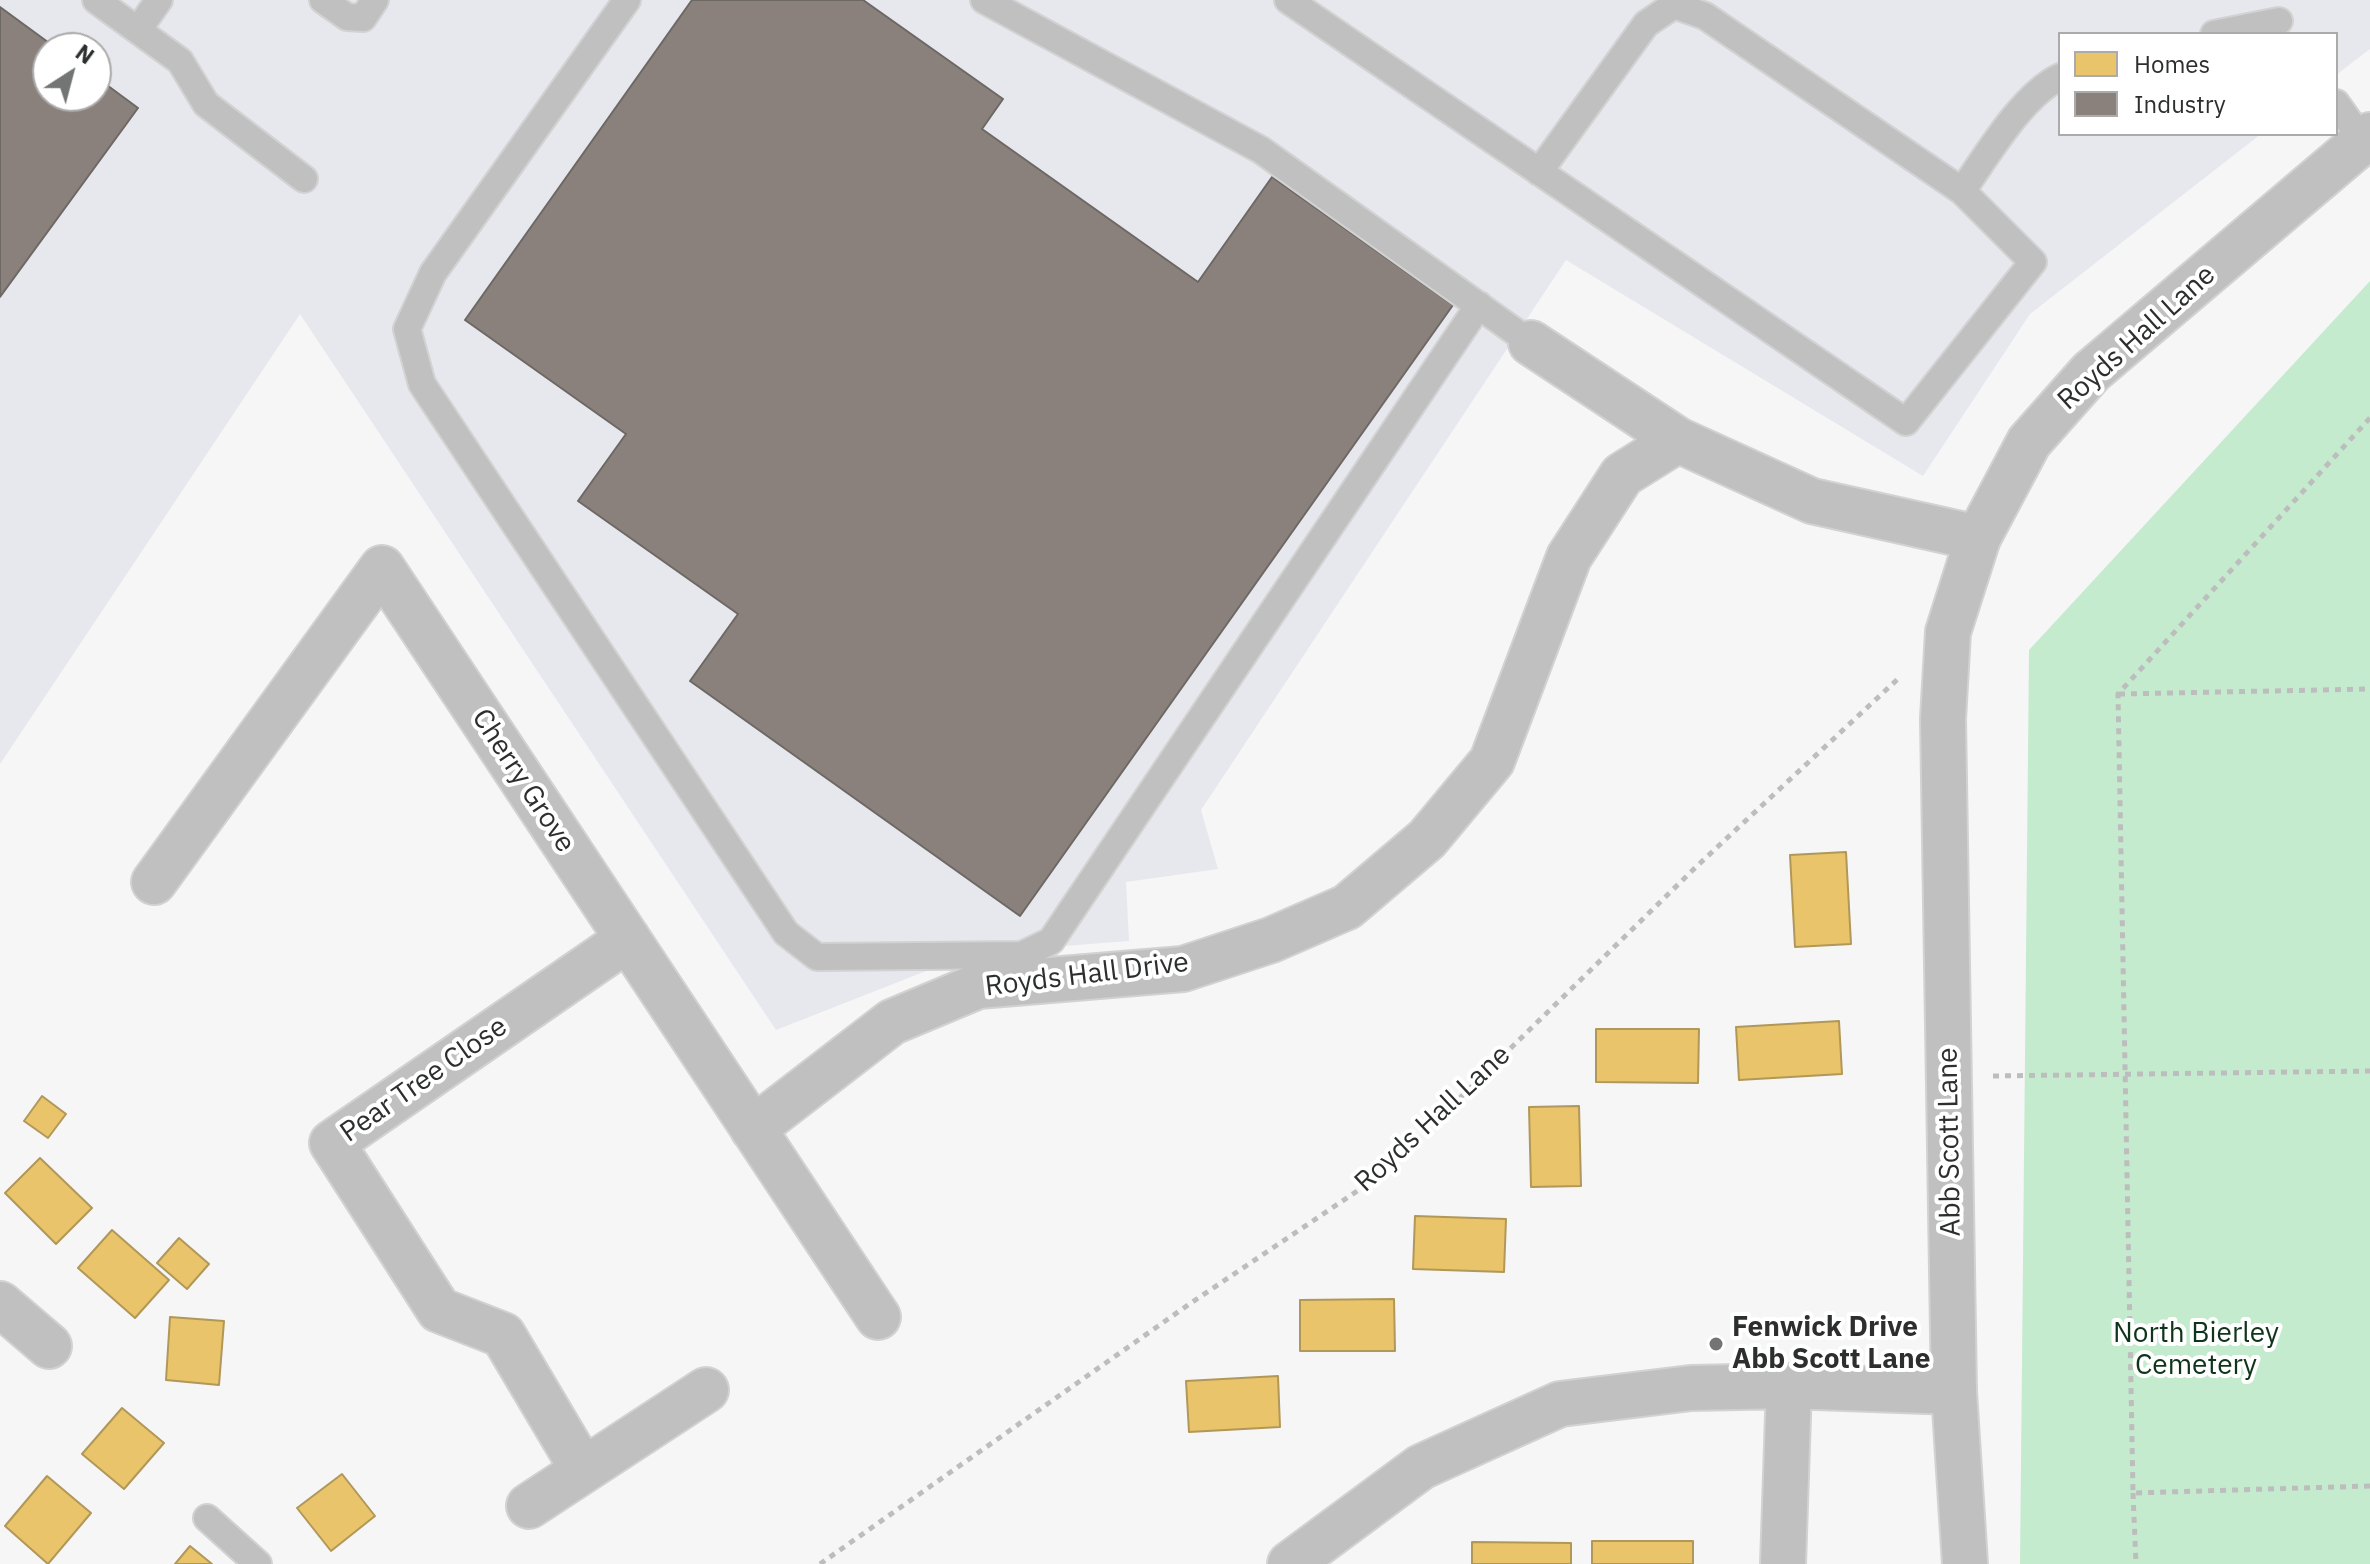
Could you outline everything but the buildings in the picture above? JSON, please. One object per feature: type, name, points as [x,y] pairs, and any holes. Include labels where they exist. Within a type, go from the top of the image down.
[{"type":"street","name":"Royds Hall Lane","points":[[1943,719],[1948,632],[1978,538],[2029,442],[2091,372],[2366,138]]},
{"type":"street","points":[[1531,343],[1678,440],[1812,501],[1978,538]]},
{"type":"street","name":"Royds Hall Drive","points":[[753,1129],[892,1022],[978,986],[1183,969],[1271,940],[1347,907],[1427,839],[1492,761],[1569,557],[1622,475],[1678,440]]},
{"type":"street","name":"Cherry Grove","points":[[154,882],[382,568],[878,1317]]},
{"type":"street","name":"Abb Scott Lane","points":[[1943,719],[1954,1392],[1965,1564]]},
{"type":"street","name":"Pear Tree Close","points":[[583,1470],[503,1335],[439,1310],[332,1143],[628,939]]},
{"type":"street","points":[[0,1304],[49,1346]]},
{"type":"street","points":[[1290,1564],[1421,1467],[1560,1404],[1691,1388],[1789,1386],[1954,1392]]},
{"type":"street","points":[[1783,1564],[1789,1386]]},
{"type":"street","points":[[529,1506],[706,1390]]},
{"type":"lane","points":[[96,0],[180,61],[206,104],[304,179]]},
{"type":"lane","points":[[138,30],[159,0]]},
{"type":"lane","points":[[323,0],[347,17],[363,18],[375,0]]},
{"type":"lane","points":[[627,0],[433,273],[407,329],[422,384],[786,933],[817,957],[1022,955],[1051,941],[1479,305]]},
{"type":"lane","points":[[984,0],[1261,150],[1531,343]]},
{"type":"lane","points":[[1288,0],[1539,172],[1906,422],[2033,262],[1962,191],[1705,16],[1674,5],[1646,24],[1539,172]]},
{"type":"lane","points":[[2223,32],[2287,18]]},
{"type":"lane","points":[[1962,191],[1996,142],[2048,83],[2058,78]]},
{"type":"lane","points":[[2338,105],[2366,138]]},
{"type":"lane","points":[[207,1518],[258,1564]]},
{"type":"path","points":[[2136,1564],[2118,694],[2370,418]]},
{"type":"path","name":"Royds Hall Lane","points":[[820,1564],[1188,1305],[1381,1175],[1697,866],[1948,632]]},
{"type":"path","points":[[2118,694],[2370,689]]},
{"type":"path","points":[[1948,1077],[2370,1071]]},
{"type":"path","points":[[2133,1493],[2370,1486]]},
{"type":"shaded area","points":[[0,0],[2370,0],[2370,49],[2338,73],[2338,32],[2058,32],[2058,136],[2258,136],[2030,314],[1923,476],[1566,260],[1201,810],[1218,869],[1126,882],[1129,941],[972,953],[776,1030],[300,314],[0,764]]},
{"type":"green space","name":"North Bierley Cemetery","points":[[2370,281],[2370,1564],[2020,1564],[2029,650]]},
{"type":"place","name":"Fenwick Drive Abb Scott Lane","points":[[1716,1344]]}]
